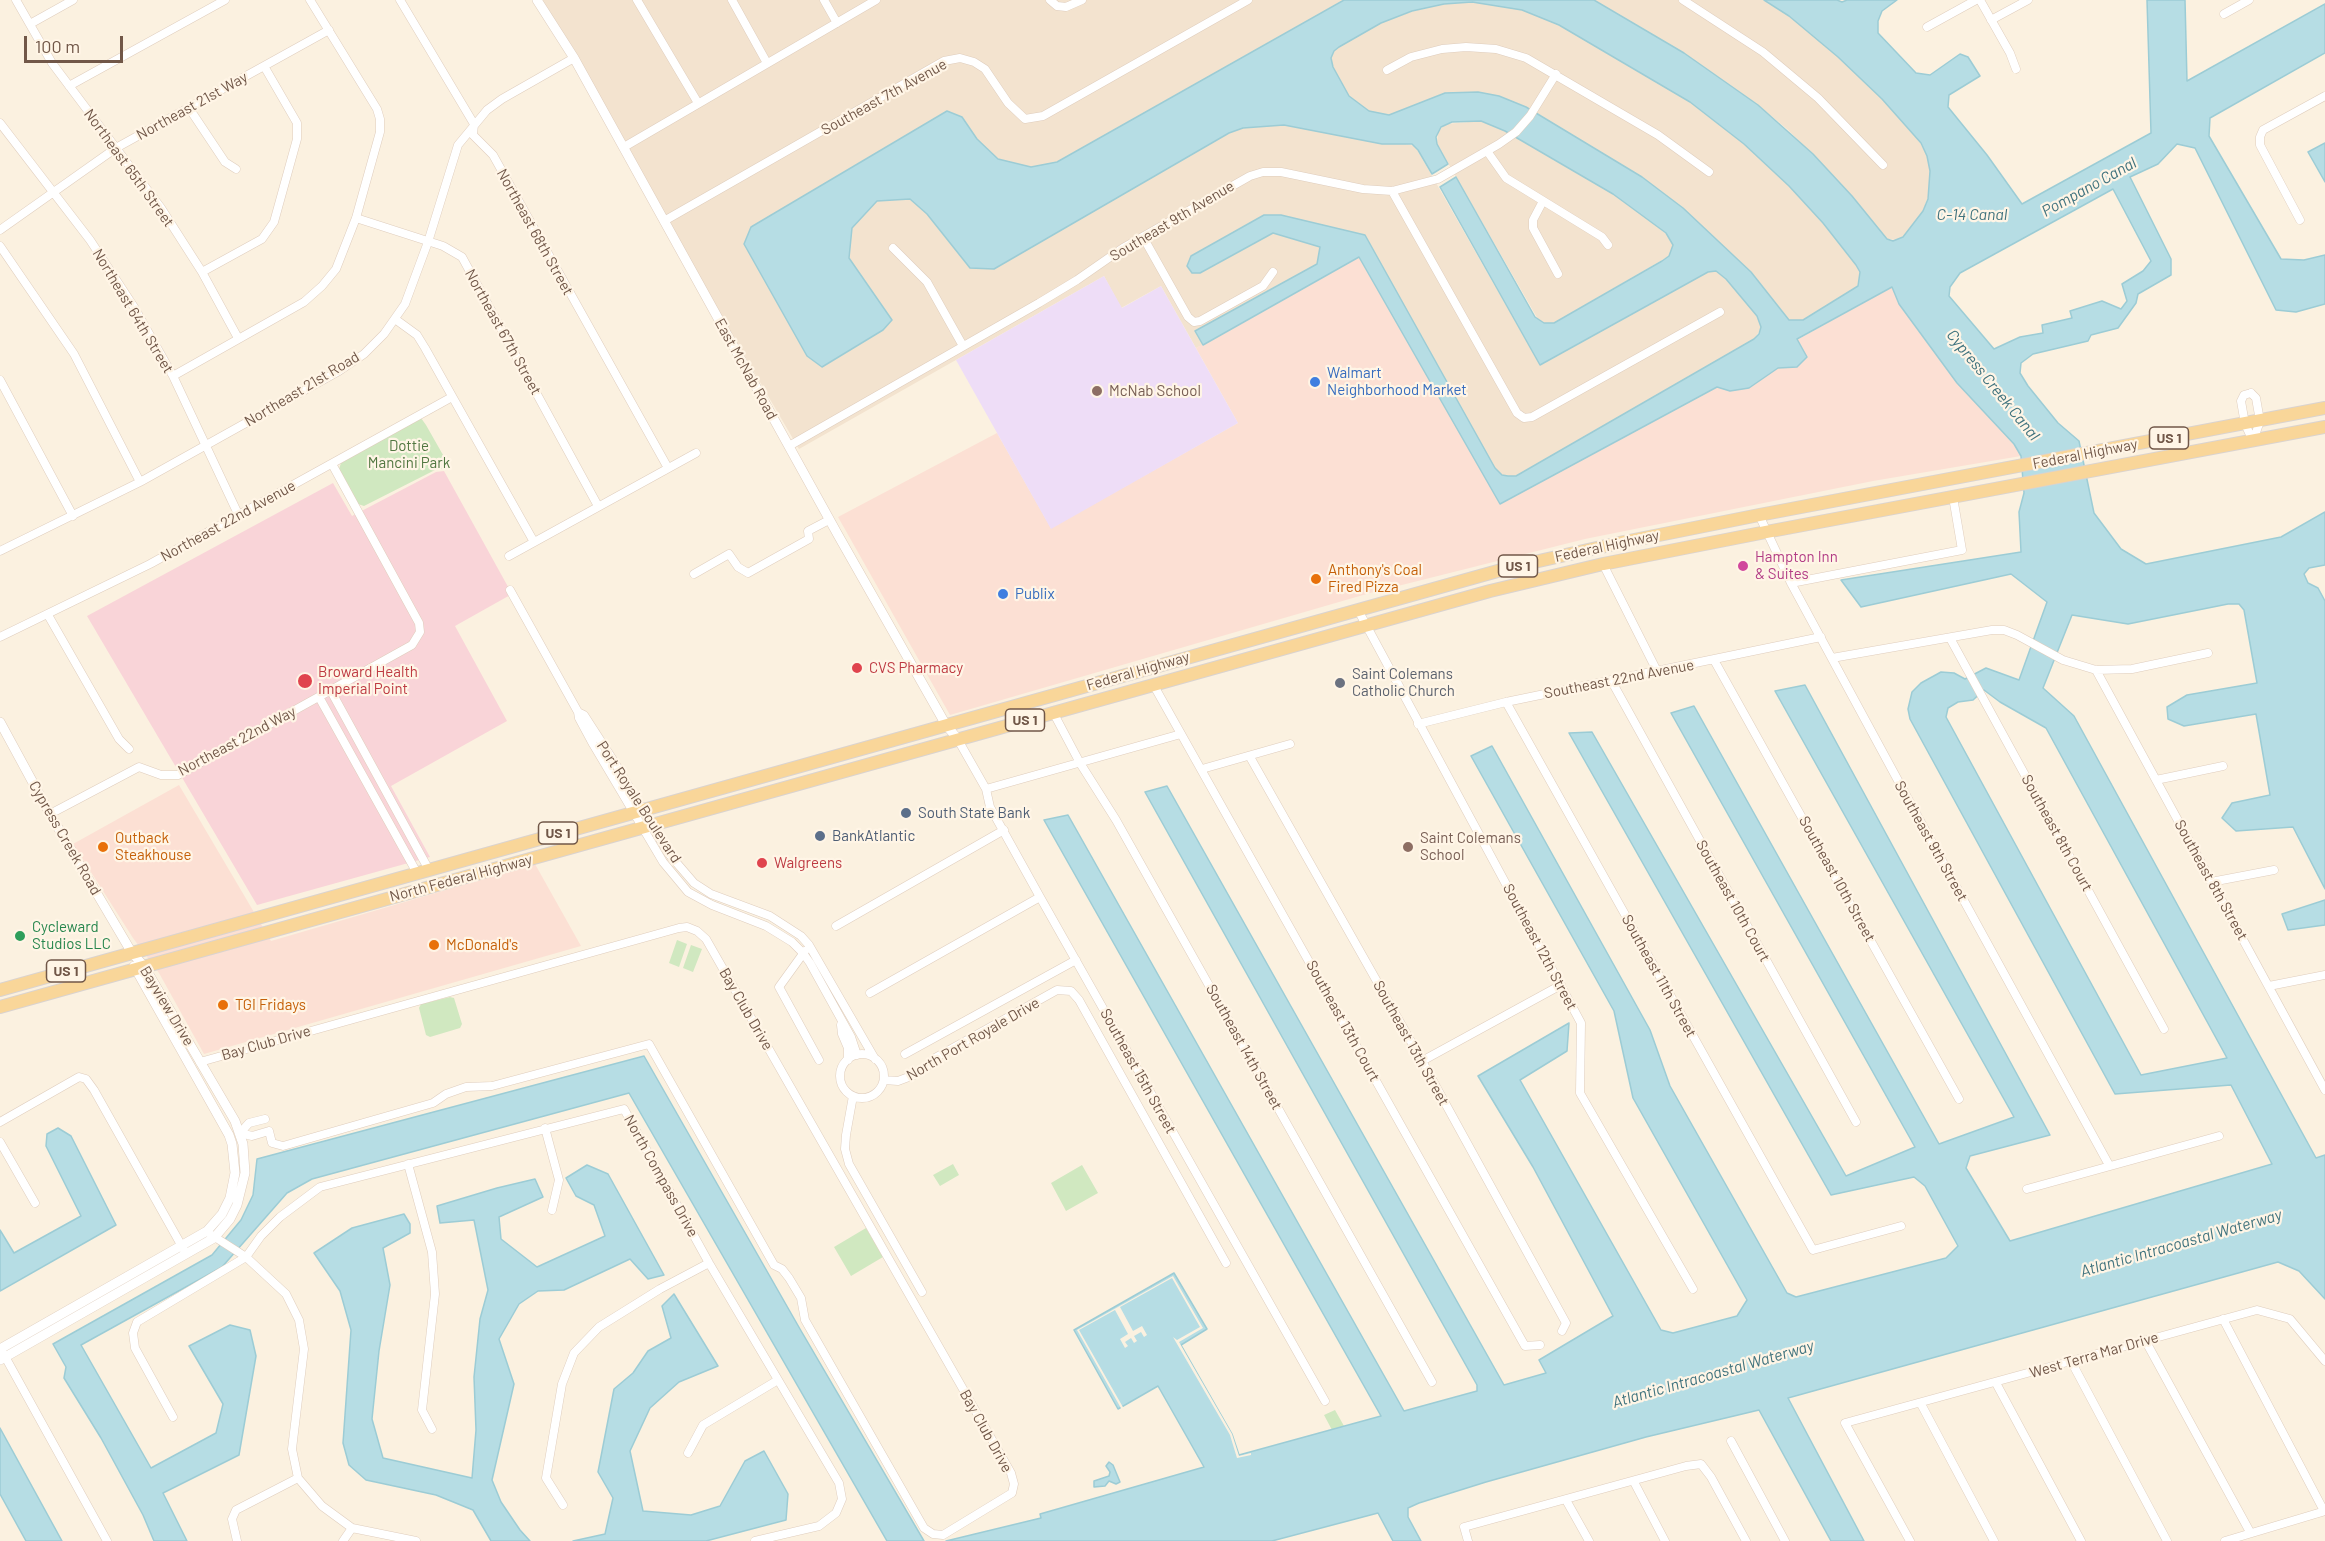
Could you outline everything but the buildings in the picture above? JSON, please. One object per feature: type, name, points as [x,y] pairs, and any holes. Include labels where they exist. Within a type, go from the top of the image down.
[{"type":"main road","name":"Federal Highway","points":[[946,725],[1486,574],[1587,550],[1759,514],[2325,408]]},
{"type":"main road","name":"Federal Highway","points":[[957,738],[1364,625],[1603,564],[2325,427]]},
{"type":"main road","points":[[1902,507],[1911,494],[1929,483]]},
{"type":"main road","points":[[1877,512],[1892,501],[1900,488]]},
{"type":"main road","points":[[1603,564],[1607,552],[1619,543]]},
{"type":"main road","points":[[1568,572],[1580,562],[1587,550]]},
{"type":"main road","points":[[1153,684],[1176,660]]},
{"type":"main road","points":[[1128,691],[1143,679],[1152,667]]},
{"type":"main road","name":"North Federal Highway","points":[[0,990],[946,725]]},
{"type":"main road","name":"North Federal Highway","points":[[0,1007],[957,738]]},
{"type":"main road","points":[[781,788],[786,777],[800,766]]},
{"type":"main road","points":[[753,796],[766,786],[773,773]]},
{"type":"main road","points":[[429,870],[429,887]]},
{"type":"main road","points":[[411,892],[429,870]]},
{"type":"main road","points":[[285,927],[286,917],[298,906]]},
{"type":"street","name":"Northeast 65th Street","points":[[16,0],[52,63],[161,208],[202,273],[238,338]]},
{"type":"street","points":[[30,24],[73,0]]},
{"type":"street","points":[[69,86],[225,0]]},
{"type":"street","points":[[173,376],[304,302],[336,269],[356,218],[380,132],[380,119],[377,109],[310,0]]},
{"type":"street","name":"Northeast 68th Street","points":[[400,0],[474,124],[473,135],[492,155],[668,468]]},
{"type":"street","name":"East McNab Road","points":[[537,0],[574,58],[829,520],[946,725],[957,738]]},
{"type":"street","points":[[637,0],[698,103]]},
{"type":"street","points":[[732,0],[767,63]]},
{"type":"street","points":[[824,0],[837,22]]},
{"type":"street","points":[[624,147],[876,0]]},
{"type":"street","points":[[1050,0],[1057,6],[1066,8],[1082,0]]},
{"type":"street","points":[[1683,0],[1763,52],[1818,98],[1883,165]]},
{"type":"street","points":[[1928,27],[1978,0],[2015,63],[2016,69]]},
{"type":"street","points":[[1991,20],[2028,0]]},
{"type":"street","points":[[2224,14],[2249,0]]},
{"type":"street","name":"Southeast 7th Avenue","points":[[664,220],[944,61],[960,58],[974,62],[985,69],[1008,103],[1025,119],[1042,116],[1244,1]]},
{"type":"street","name":"Northeast 21st Way","points":[[0,230],[116,148],[329,30]]},
{"type":"street","points":[[1387,70],[1412,57],[1442,49],[1466,46],[1496,48],[1526,57],[1658,135],[1709,172]]},
{"type":"street","name":"Northeast 21st Road","points":[[1,547],[73,516],[140,482],[339,371],[364,354],[405,304],[428,242],[458,145],[487,110],[574,58]]},
{"type":"street","points":[[202,273],[262,239],[274,222],[297,139],[297,123],[264,66]]},
{"type":"street","name":"Southeast 9th Avenue","points":[[789,446],[1068,286],[1123,248],[1235,183],[1263,172],[1281,172],[1363,189],[1392,191],[1429,183],[1511,136],[1534,110],[1556,74]]},
{"type":"street","points":[[2300,220],[2260,145],[2260,137],[2264,130],[2325,96]]},
{"type":"street","points":[[189,108],[225,162],[236,169]]},
{"type":"street","name":"Northeast 64th Street","points":[[0,123],[90,240],[122,288],[173,376],[239,516]]},
{"type":"street","points":[[1487,151],[1506,178],[1602,237],[1608,244]]},
{"type":"street","points":[[1392,191],[1517,413],[1524,418],[1532,417],[1720,312]]},
{"type":"street","points":[[1543,201],[1533,220],[1533,228],[1558,274]]},
{"type":"street","name":"Northeast 67th Street","points":[[356,218],[443,246],[462,257],[598,506]]},
{"type":"street","points":[[1143,237],[1188,317],[1194,322],[1200,321],[1263,286],[1273,272]]},
{"type":"street","points":[[0,246],[74,354],[140,482]]},
{"type":"street","points":[[892,248],[927,282],[963,346]]},
{"type":"street","points":[[395,319],[417,335],[534,542]]},
{"type":"street","points":[[0,380],[73,516]]},
{"type":"street","points":[[2247,394],[2254,394],[2256,398],[2260,421],[2253,441],[2246,424],[2241,400],[2247,394]]},
{"type":"street","name":"Northeast 22nd Avenue","points":[[0,637],[150,564],[452,397]]},
{"type":"street","points":[[509,556],[696,453]]},
{"type":"street","name":"Northeast 22nd Way","points":[[51,814],[138,767],[161,775],[178,775],[412,645],[417,639],[420,623],[332,464]]},
{"type":"street","points":[[1791,583],[1962,550],[1953,497]]},
{"type":"street","name":"Southeast 9th Street","points":[[1759,514],[1791,583],[2109,1165]]},
{"type":"street","points":[[694,574],[729,554],[738,567],[747,573],[809,539],[808,531],[829,520]]},
{"type":"street","points":[[1603,564],[1657,671]]},
{"type":"street","name":"Port Royale Boulevard","points":[[510,590],[578,712],[584,715],[638,811],[669,854],[694,883],[711,894],[770,916],[801,936],[809,945],[875,1059]]},
{"type":"street","name":"Southeast 12th Street","points":[[1358,610],[1364,625],[1581,1023],[1580,1093],[1693,1289]]},
{"type":"street","points":[[48,615],[119,739],[129,749]]},
{"type":"street","points":[[1832,658],[1992,630],[2004,630],[2028,639],[2062,660],[2096,670],[2132,669],[2208,653]]},
{"type":"street","name":"Southeast 22nd Avenue","points":[[1418,724],[1506,702],[1821,637]]},
{"type":"street","name":"Southeast 8th Court","points":[[1950,638],[2164,1029]]},
{"type":"street","name":"Southeast 10th Street","points":[[1714,660],[1959,1099]]},
{"type":"street","name":"Southeast 8th Street","points":[[2096,670],[2325,1090]]},
{"type":"street","name":"Southeast 10th Court","points":[[1611,680],[1856,1122]]},
{"type":"street","name":"Southeast 13th Court","points":[[1153,684],[1526,1346],[1540,1345]]},
{"type":"street","points":[[331,691],[429,870]]},
{"type":"street","points":[[319,697],[429,870]]},
{"type":"street","name":"Southeast 11th Street","points":[[1506,702],[1813,1250],[1901,1226]]},
{"type":"street","name":"Southeast 14th Street","points":[[1053,712],[1432,1382]]},
{"type":"street","name":"Cypress Creek Road","points":[[0,722],[132,953]]},
{"type":"street","points":[[987,789],[1181,734]]},
{"type":"street","name":"Southeast 15th Street","points":[[957,738],[987,789],[990,807],[1325,1401]]},
{"type":"street","points":[[1202,769],[1290,744]]},
{"type":"street","name":"Southeast 13th Street","points":[[1250,757],[1422,1061],[1566,1323],[1562,1331]]},
{"type":"street","points":[[2156,780],[2223,766]]},
{"type":"street","name":"Port Royale Boulevard","points":[[647,825],[663,862],[688,892],[712,905],[766,926],[792,942],[803,953],[849,1034],[852,1058]]},
{"type":"street","points":[[836,926],[1004,830]]},
{"type":"street","points":[[2211,882],[2274,870]]},
{"type":"street","points":[[870,993],[1041,897]]},
{"type":"street","name":"Bay Club Drive","points":[[200,1062],[680,928],[687,927],[697,931],[706,939],[1011,1473],[1014,1484],[1012,1493],[942,1535],[933,1534],[924,1528],[805,1320],[801,1298],[782,1269],[774,1265],[649,1044],[492,1086],[466,1087],[446,1094],[433,1103],[283,1146],[272,1143],[269,1131],[252,1136],[240,1133],[229,1135]]},
{"type":"street","points":[[809,945],[779,987],[819,1060]]},
{"type":"street","name":"Bayview Drive","points":[[132,953],[229,1135],[234,1158],[233,1188],[214,1237]]},
{"type":"street","points":[[905,1054],[1076,960]]},
{"type":"street","name":"Bayview Drive","points":[[1,1353],[184,1250],[214,1237],[230,1219],[242,1191],[244,1159],[240,1133],[200,1062],[139,967]]},
{"type":"street","points":[[2269,986],[2325,975]]},
{"type":"street","points":[[1422,1061],[1561,985]]},
{"type":"street","name":"North Port Royale Drive","points":[[884,1080],[898,1081],[914,1075],[935,1058],[1057,990],[1071,991],[1079,1000],[1226,1263]]},
{"type":"street","name":"Port Royale Boulevard","points":[[838,1014],[850,1043],[852,1058]]},
{"type":"street","points":[[849,1034],[858,1028]]},
{"type":"street","points":[[867,1055],[875,1059],[883,1069],[884,1080],[880,1089],[872,1096],[863,1098],[853,1096],[845,1090],[841,1081],[841,1072],[852,1058],[867,1055]]},
{"type":"street","points":[[0,1122],[79,1077],[86,1079],[184,1250]]},
{"type":"street","points":[[853,1096],[845,1149],[849,1164],[922,1292]]},
{"type":"street","name":"North Compass Drive","points":[[246,1257],[261,1236],[280,1217],[320,1187],[624,1109],[709,1263],[839,1484],[842,1498],[836,1513],[819,1526],[755,1541]]},
{"type":"street","name":"Bay Club Drive","points":[[240,1133],[249,1123],[266,1119]]},
{"type":"street","points":[[545,1128],[559,1180],[552,1210]]},
{"type":"street","points":[[2027,1189],[2219,1136]]},
{"type":"street","points":[[0,1142],[36,1203]]},
{"type":"street","points":[[408,1164],[432,1252],[435,1294],[422,1410],[432,1429]]},
{"type":"street","points":[[214,1237],[246,1257],[286,1294],[299,1320],[304,1349],[292,1449],[298,1478],[322,1506],[352,1528],[416,1541]]},
{"type":"street","points":[[173,1417],[135,1348],[133,1333],[137,1322],[246,1257]]},
{"type":"street","points":[[563,1505],[546,1478],[562,1384],[574,1353],[598,1327],[660,1289],[709,1263]]},
{"type":"street","name":"West Terra Mar Drive","points":[[1910,1541],[1845,1423],[2257,1310],[2290,1320],[2325,1360]]},
{"type":"street","points":[[2223,1319],[2324,1511],[2225,1541]]},
{"type":"street","points":[[2145,1340],[2250,1532]]},
{"type":"street","points":[[1,1353],[107,1541]]},
{"type":"street","points":[[2071,1361],[2167,1541]]},
{"type":"street","points":[[688,1454],[703,1425],[778,1380]]},
{"type":"street","points":[[1996,1383],[2081,1541]]},
{"type":"street","points":[[1921,1404],[1994,1541]]},
{"type":"street","points":[[1731,1441],[1785,1541]]},
{"type":"street","points":[[1468,1541],[1464,1527],[1686,1466],[1701,1464],[1711,1477],[1746,1541]]},
{"type":"street","points":[[237,1541],[232,1519],[236,1510],[298,1478]]},
{"type":"street","points":[[1634,1482],[1665,1541]]},
{"type":"street","points":[[1566,1500],[1589,1541]]},
{"type":"street","points":[[344,1541],[352,1528]]},
{"type":"shaded area","points":[[537,0],[1344,0],[1057,162],[1031,167],[998,159],[977,139],[962,117],[751,227],[744,244],[807,356],[892,321],[848,258],[852,228],[876,201],[910,199],[994,269],[1229,133],[1243,128],[1266,125],[1284,125],[1382,144],[1415,146],[1540,365],[1708,272],[1715,271],[1726,279],[1757,316],[1761,322],[1761,329],[1754,339],[1516,476],[1502,475],[1495,468],[1365,235],[1281,215],[1270,234],[1278,233],[1320,246],[1317,264],[1196,331],[1203,345],[1196,348],[1161,286],[1121,308],[1104,276],[799,449]]},
{"type":"shaded area","points":[[1594,0],[1764,0],[1789,16],[1838,57],[1916,135],[1927,156],[1930,171],[1929,194],[1923,211],[1903,237],[1898,240],[1887,239],[1833,175],[1787,129],[1758,105],[1684,53]]},
{"type":"shaded area","points":[[1472,2],[1522,10],[1559,25],[1690,102],[1744,144],[1789,186],[1823,223],[1860,272],[1859,286],[1803,320],[1789,320],[1751,272],[1683,208],[1642,177],[1526,107],[1499,96],[1478,92],[1445,93],[1389,115],[1369,111],[1349,96],[1333,67],[1331,58],[1339,47],[1381,23],[1413,11],[1444,4]]},
{"type":"shaded area","points":[[1481,121],[1505,131],[1613,194],[1640,213],[1669,236],[1673,245],[1669,256],[1554,323],[1539,321],[1437,144],[1438,132],[1445,124]]},
{"type":"shaded area","points":[[1359,257],[1500,504],[1717,387],[1730,391],[1749,388],[1778,368],[1797,367],[1797,340],[1892,286],[1899,304],[1957,383],[2014,444],[2021,456],[1873,481],[1585,539],[1370,593],[950,715],[838,517],[997,433],[1051,528],[1238,423],[1196,348]]},
{"type":"shaded area","name":"McNab School","points":[[1104,276],[1122,308],[1161,286],[1238,423],[1051,529],[956,360]]},
{"type":"shaded area","name":"Broward Health Imperial Point","points":[[444,471],[512,594],[455,626],[507,721],[391,786],[430,857],[257,905],[87,616],[333,483],[352,516],[436,472]]},
{"type":"shaded area","points":[[179,785],[271,941],[535,864],[581,946],[204,1054],[159,973],[133,938],[73,844]]},
{"type":"green space","name":"Dottie Mancini Park","points":[[421,418],[451,469],[437,469],[364,506],[358,504],[339,469],[341,463]]},
{"type":"green space","points":[[677,940],[687,944],[679,967],[669,963]]},
{"type":"green space","points":[[691,945],[702,949],[693,972],[683,968]]},
{"type":"green space","points":[[454,998],[462,1024],[460,1028],[430,1037],[426,1035],[419,1008],[421,1004]]},
{"type":"green space","points":[[953,1164],[959,1175],[940,1186],[933,1175]]},
{"type":"green space","points":[[1082,1165],[1098,1193],[1066,1211],[1051,1183]]},
{"type":"green space","points":[[866,1228],[883,1257],[851,1276],[834,1247]]},
{"type":"green space","points":[[1335,1410],[1344,1426],[1332,1430],[1324,1415]]},
{"type":"water","points":[[1344,0],[1594,0],[1684,53],[1758,105],[1813,154],[1852,196],[1887,239],[1893,241],[1903,237],[1923,211],[1928,199],[1930,171],[1921,143],[1882,99],[1838,57],[1789,16],[1764,0],[1837,0],[1842,2],[1847,0],[1897,0],[1882,11],[1878,21],[1878,33],[1916,73],[1930,75],[1960,54],[1968,57],[1980,76],[1949,95],[1948,107],[1987,155],[2022,204],[2151,133],[2147,0],[2185,0],[2187,81],[2325,4],[2325,53],[2210,118],[2209,136],[2281,259],[2304,260],[2325,255],[2325,304],[2296,312],[2276,310],[2195,148],[2177,144],[2158,164],[2130,177],[2171,259],[2171,275],[2138,294],[2136,303],[2118,328],[2091,335],[2088,341],[2033,354],[2021,363],[2020,373],[2058,423],[2079,441],[2094,513],[2121,549],[2146,564],[2281,537],[2325,512],[2325,565],[2309,568],[2304,574],[2308,583],[2318,588],[2325,601],[2325,889],[2293,827],[2236,831],[2222,818],[2232,803],[2270,795],[2256,714],[2184,726],[2168,719],[2167,707],[2187,695],[2257,683],[2244,610],[2239,604],[2228,604],[2128,624],[2072,615],[2043,688],[2074,716],[2316,1158],[2325,1155],[2325,1299],[2299,1271],[2278,1262],[1788,1398],[1864,1541],[1831,1541],[1759,1410],[1646,1437],[1419,1503],[1408,1508],[1408,1517],[1421,1541],[1393,1541],[1378,1513],[1272,1541],[946,1541],[1041,1518],[1040,1514],[1204,1467],[1158,1386],[1118,1409],[1074,1330],[1174,1273],[1207,1329],[1181,1345],[1232,1434],[1239,1455],[1381,1416],[1044,820],[1068,815],[1404,1411],[1477,1391],[1477,1385],[1145,792],[1167,786],[1504,1385],[1546,1373],[1539,1360],[1613,1316],[1533,1167],[1478,1076],[1569,1023],[1567,1051],[1520,1080],[1661,1330],[1673,1333],[1737,1316],[1747,1300],[1633,1098],[1614,1011],[1471,756],[1492,746],[1650,1030],[1670,1086],[1787,1293],[1796,1297],[1946,1258],[1958,1246],[1925,1186],[1914,1177],[1831,1195],[1569,733],[1592,732],[1846,1176],[1915,1147],[1671,713],[1694,706],[1939,1144],[2014,1117],[1775,691],[1805,685],[2050,1135],[1970,1156],[1966,1168],[2010,1241],[2272,1164],[2231,1085],[2115,1094],[1910,719],[1908,709],[1912,692],[1921,683],[1941,672],[1954,673],[1965,679],[1986,668],[2019,680],[2047,602],[2011,574],[1861,607],[1841,580],[2021,552],[2019,512],[2024,493],[2021,456],[2014,444],[1957,383],[1899,304],[1892,287],[1797,339],[1807,357],[1797,367],[1778,368],[1749,388],[1730,391],[1717,387],[1500,504],[1359,257],[1203,345],[1195,331],[1317,264],[1320,247],[1273,233],[1200,273],[1192,273],[1187,266],[1191,256],[1264,215],[1281,215],[1365,235],[1495,468],[1502,475],[1508,476],[1516,476],[1759,334],[1761,327],[1757,316],[1726,279],[1716,271],[1708,272],[1540,365],[1440,187],[1456,177],[1535,317],[1544,323],[1554,323],[1662,261],[1669,256],[1673,245],[1666,233],[1613,194],[1505,131],[1481,121],[1452,122],[1441,127],[1436,137],[1437,144],[1448,164],[1432,174],[1412,144],[1382,144],[1284,125],[1243,128],[1229,133],[994,269],[970,268],[927,214],[910,199],[877,201],[852,228],[849,258],[892,320],[883,330],[822,367],[807,356],[744,244],[751,227],[947,111],[962,117],[977,139],[998,159],[1031,167],[1057,162]],"holes":[[[1472,2],[1522,10],[1559,25],[1690,102],[1744,144],[1789,186],[1823,223],[1860,272],[1858,286],[1803,320],[1789,320],[1751,272],[1683,208],[1642,177],[1526,107],[1499,96],[1478,92],[1445,93],[1389,115],[1369,111],[1349,96],[1333,67],[1331,58],[1339,47],[1381,23],[1412,11],[1444,4]],[[2113,189],[2151,261],[2143,271],[2122,284],[2127,301],[2121,309],[2102,301],[2070,311],[2072,318],[2042,325],[2043,333],[2020,337],[1994,349],[1949,296],[1950,287],[1960,273]],[[1984,690],[2000,702],[2046,728],[2227,1058],[2141,1075],[1946,717],[1948,708],[1958,702],[1973,700]]]},
{"type":"water","points":[[2325,143],[2325,182],[2308,152]]},
{"type":"water","points":[[2325,900],[2325,925],[2288,930],[2282,914]]},
{"type":"water","points":[[644,1056],[924,1541],[887,1541],[629,1093],[312,1179],[287,1193],[222,1267],[81,1345],[151,1468],[216,1433],[223,1404],[189,1346],[230,1325],[250,1330],[256,1356],[239,1455],[163,1493],[187,1541],[154,1541],[143,1515],[101,1438],[64,1378],[66,1367],[53,1344],[212,1255],[241,1220],[253,1195],[257,1159]]},
{"type":"water","points":[[58,1128],[71,1136],[116,1225],[0,1291],[0,1230],[14,1253],[81,1216],[46,1146],[47,1134]]},
{"type":"water","points":[[587,1165],[608,1174],[664,1275],[648,1279],[630,1259],[564,1290],[538,1291],[519,1304],[499,1339],[514,1384],[492,1480],[501,1502],[530,1541],[491,1541],[473,1510],[436,1495],[366,1480],[349,1465],[343,1443],[351,1330],[340,1291],[314,1253],[352,1228],[404,1214],[410,1224],[410,1233],[383,1248],[390,1285],[379,1351],[372,1419],[383,1458],[472,1478],[476,1430],[474,1377],[480,1319],[488,1290],[474,1220],[440,1223],[437,1206],[535,1179],[543,1197],[499,1217],[501,1239],[537,1267],[605,1236],[594,1205],[576,1196],[566,1178]]},
{"type":"water","points":[[674,1294],[718,1366],[679,1382],[650,1408],[630,1451],[643,1511],[691,1515],[720,1506],[745,1461],[764,1451],[788,1494],[786,1520],[706,1541],[573,1541],[605,1534],[613,1498],[598,1472],[614,1389],[633,1373],[648,1351],[671,1338],[662,1306]]},
{"type":"water","points":[[0,1428],[62,1541],[26,1541],[0,1494]]},
{"type":"water","points":[[1109,1462],[1113,1465],[1120,1482],[1116,1484],[1109,1481],[1105,1486],[1094,1487],[1094,1481],[1109,1476],[1110,1472],[1106,1466]]},
{"type":"pier","points":[[1173,1276],[1203,1328],[1179,1342],[1232,1434],[1239,1456],[1251,1453],[1251,1455],[1237,1458],[1230,1435],[1173,1337],[1177,1340],[1200,1327],[1172,1278],[1120,1307],[1133,1331],[1142,1326],[1147,1335],[1144,1337],[1141,1332],[1134,1336],[1137,1341],[1134,1343],[1131,1338],[1125,1342],[1128,1346],[1125,1348],[1120,1339],[1128,1334],[1115,1310],[1079,1330],[1124,1409],[1122,1410],[1077,1330]]},
{"type":"place","name":"Walmart Neighborhood Market","points":[[1315,382]]},
{"type":"place","name":"McNab School","points":[[1097,391]]},
{"type":"place","name":"Hampton Inn & Suites","points":[[1743,566]]},
{"type":"place","name":"Anthony's Coal Fired Pizza","points":[[1316,579]]},
{"type":"place","name":"Publix","points":[[1003,594]]},
{"type":"place","name":"CVS Pharmacy","points":[[857,668]]},
{"type":"place","name":"Broward Health Imperial Point","points":[[305,681]]},
{"type":"place","name":"Saint Colemans Catholic Church","points":[[1340,683]]},
{"type":"place","name":"South State Bank","points":[[906,813]]},
{"type":"place","name":"BankAtlantic","points":[[820,836]]},
{"type":"place","name":"Outback Steakhouse","points":[[103,847]]},
{"type":"place","name":"Saint Colemans School","points":[[1408,847]]},
{"type":"place","name":"Walgreens","points":[[762,863]]},
{"type":"place","name":"Cycleward Studios LLC","points":[[20,936]]},
{"type":"place","name":"McDonald's","points":[[434,945]]},
{"type":"place","name":"TGI Fridays","points":[[223,1005]]},
{"type":"water label","name":"Pompano Canal","points":[[2089,187]]},
{"type":"water label","name":"C-14 Canal","points":[[1972,215]]},
{"type":"water label","name":"Cypress Creek Canal","points":[[1993,385]]},
{"type":"water label","name":"Atlantic Intracoastal Waterway","points":[[2181,1243]]},
{"type":"water label","name":"Atlantic Intracoastal Waterway","points":[[1713,1374]]}]
